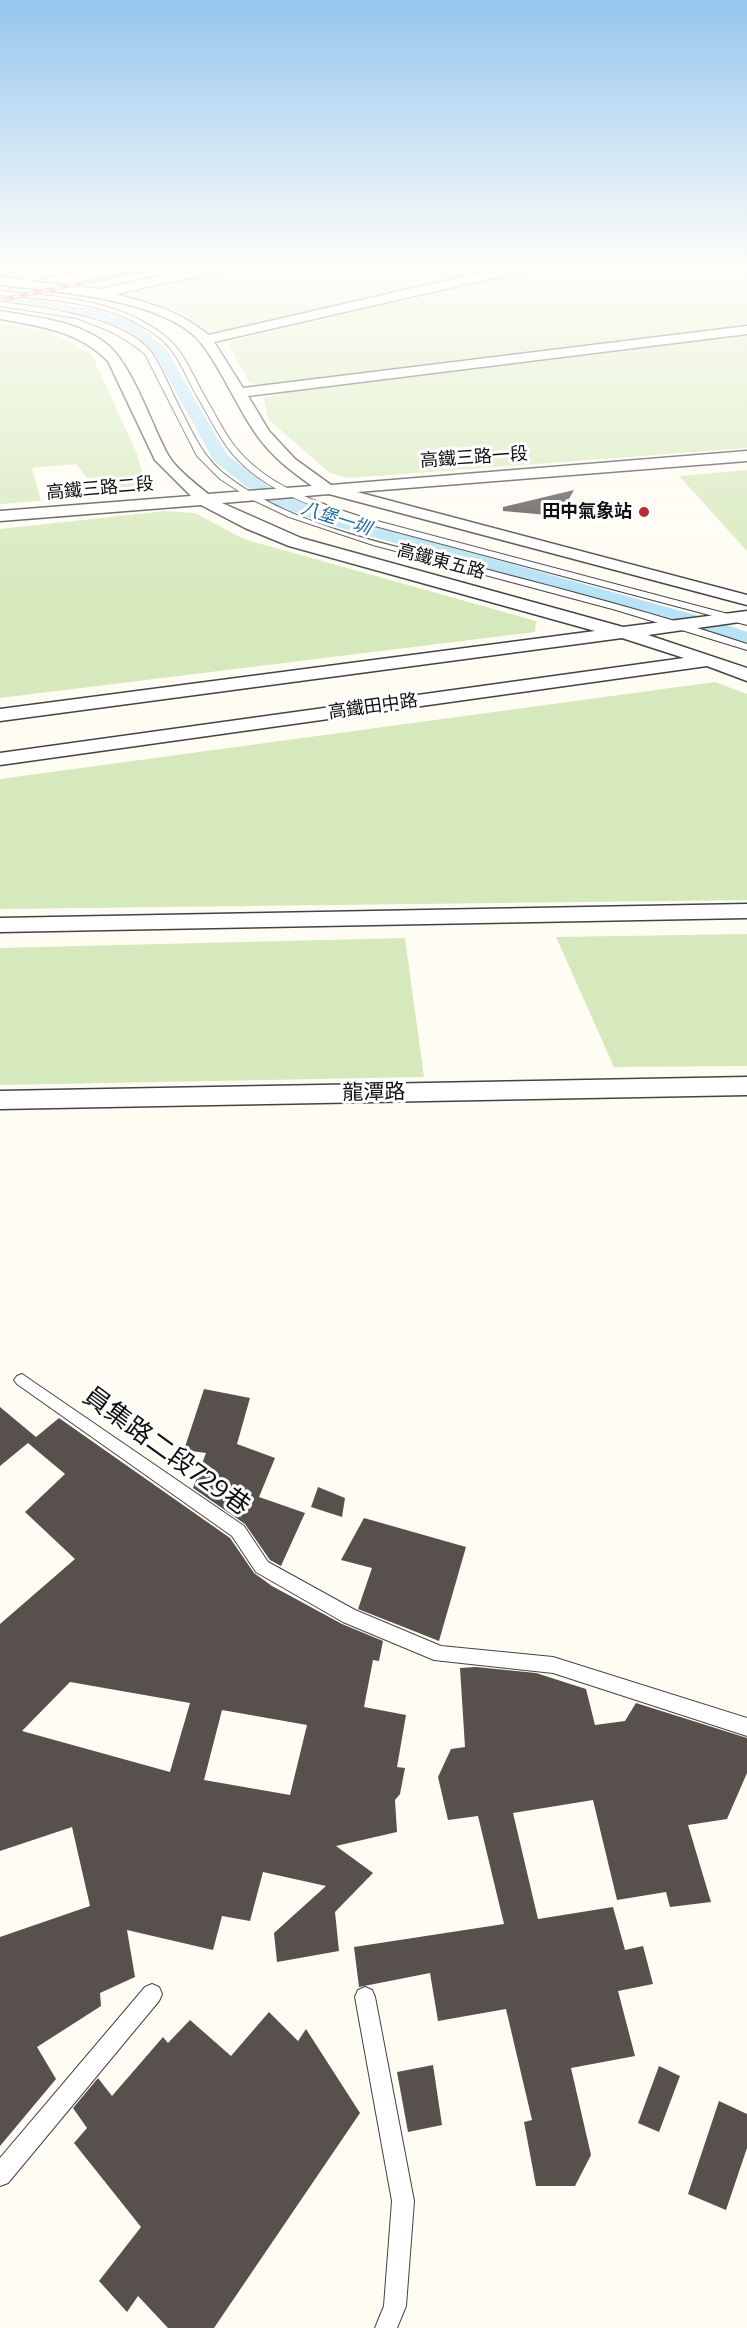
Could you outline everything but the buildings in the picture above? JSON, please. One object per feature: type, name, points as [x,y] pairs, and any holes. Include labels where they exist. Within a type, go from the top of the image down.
[{"type":"street","name":"高鐵東五路","points":[[122,374],[163,460],[204,500],[250,524],[295,542],[621,632],[710,660],[747,675]]},
{"type":"street","points":[[226,374],[263,433],[289,462],[327,489],[747,600]]},
{"type":"street","points":[[238,393],[394,374]]},
{"type":"street","name":"高鐵三路一段","points":[[204,500],[288,491],[747,456]]},
{"type":"street","name":"高鐵三路二段","points":[[0,516],[204,500]]},
{"type":"street","name":"高鐵田中路","points":[[0,715],[682,624],[743,619]]},
{"type":"street","name":"高鐵田中路","points":[[0,759],[710,660],[747,657]]},
{"type":"street","points":[[0,925],[747,912]]},
{"type":"street","name":"龍潭路","points":[[0,1100],[747,1086]]},
{"type":"lane","points":[[159,374],[208,465],[249,496],[312,523],[682,624],[747,647]]},
{"type":"lane","points":[[186,374],[231,447],[250,467],[288,491],[316,505],[359,519],[743,619]]},
{"type":"lane","name":"員集路二段729巷","points":[[22,1380],[238,1531],[262,1567],[349,1616],[440,1654],[553,1665],[747,1727]]},
{"type":"lane","points":[[0,2175],[152,1994]]},
{"type":"lane","points":[[365,1997],[403,2201],[395,2306],[386,2328]]},
{"type":"green space","points":[[0,374],[100,374],[137,454],[148,493],[101,496],[76,464],[32,468],[41,501],[0,504]]},
{"type":"green space","points":[[244,374],[352,374],[261,385],[249,382]]},
{"type":"green space","points":[[433,374],[747,374],[747,448],[349,478],[330,473],[268,419],[264,398],[283,393]]},
{"type":"green space","points":[[747,470],[747,551],[679,476]]},
{"type":"green space","points":[[164,511],[195,513],[244,539],[536,621],[535,632],[0,698],[0,529]]},
{"type":"green space","points":[[715,682],[747,694],[747,900],[0,909],[0,779]]},
{"type":"green space","points":[[747,934],[747,1066],[614,1067],[556,937]]},
{"type":"green space","points":[[405,938],[424,1077],[0,1085],[0,948]]},
{"type":"waterway","name":"八堡一圳","points":[[173,374],[220,458],[271,497],[332,520],[703,623],[747,639]]},
{"type":"place","name":"田中氣象站","points":[[644,512]]}]
